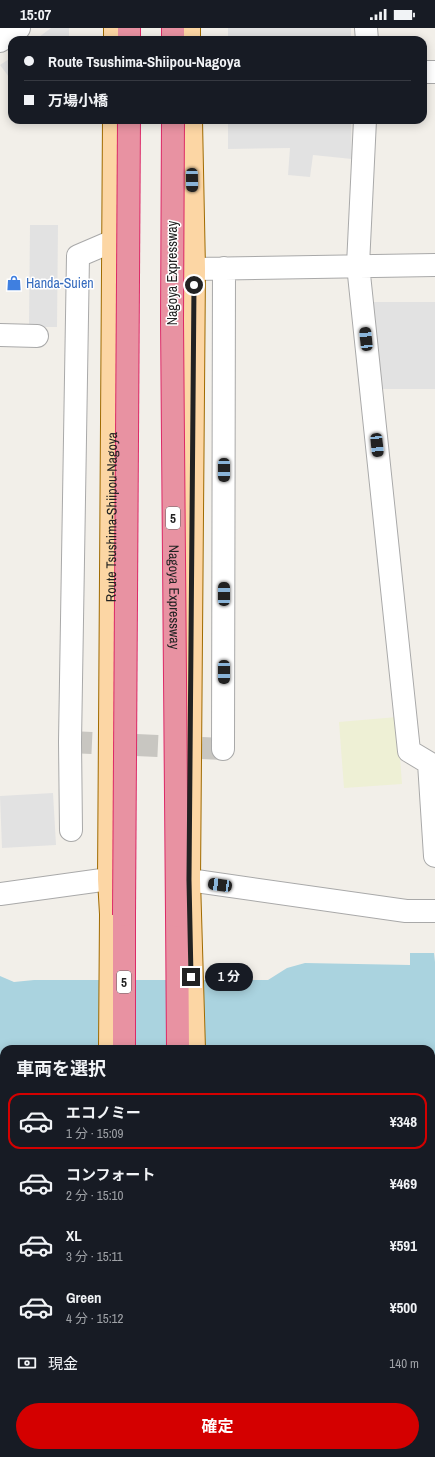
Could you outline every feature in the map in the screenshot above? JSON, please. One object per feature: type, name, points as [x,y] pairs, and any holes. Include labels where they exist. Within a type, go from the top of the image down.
[{"type":"highway","name":"5","points":[[124,1045],[129,124]]},
{"type":"highway","name":"Nagoya Expressway","points":[[173,124],[172,329],[178,1045]]},
{"type":"main road","name":"Route Tsushima-Shiipou-Nagoya","points":[[110,1045],[114,124]]},
{"type":"main road","points":[[191,124],[194,269],[189,919],[194,1045]]},
{"type":"street","points":[[0,41],[19,28]]},
{"type":"street","points":[[365,124],[358,265],[409,751],[429,763],[435,856]]},
{"type":"street","points":[[71,830],[70,742],[78,256],[113,241]]},
{"type":"street","points":[[194,269],[358,265],[435,265]]},
{"type":"street","points":[[223,749],[224,268]]},
{"type":"street","points":[[0,335],[37,336]]},
{"type":"street","points":[[0,894],[110,878]]},
{"type":"street","points":[[189,880],[406,910],[435,911]]},
{"type":"green space","points":[[397,717],[402,784],[344,788],[339,722]]},
{"type":"shaded area","points":[[51,28],[69,28],[69,36],[40,36]]},
{"type":"shaded area","points":[[228,28],[351,28],[351,36],[228,36]]},
{"type":"shaded area","points":[[8,60],[8,76],[0,65]]},
{"type":"shaded area","points":[[228,124],[351,124],[352,159],[313,155],[310,177],[288,175],[290,148],[228,149]]},
{"type":"shaded area","points":[[30,225],[58,225],[57,327],[29,327]]},
{"type":"shaded area","points":[[372,302],[435,302],[435,389],[381,389]]},
{"type":"shaded area","points":[[53,793],[56,845],[2,848],[0,796]]},
{"type":"water","points":[[410,953],[434,953],[435,1045],[0,1045],[0,976],[14,982],[34,980],[268,980],[287,968],[305,963],[410,965]]},
{"type":"tunnel","points":[[70,742],[223,749]]},
{"type":"place","name":"Handa-Suien","points":[[14,283]]},
{"type":"route","points":[[191,977],[189,880],[194,285]]}]
